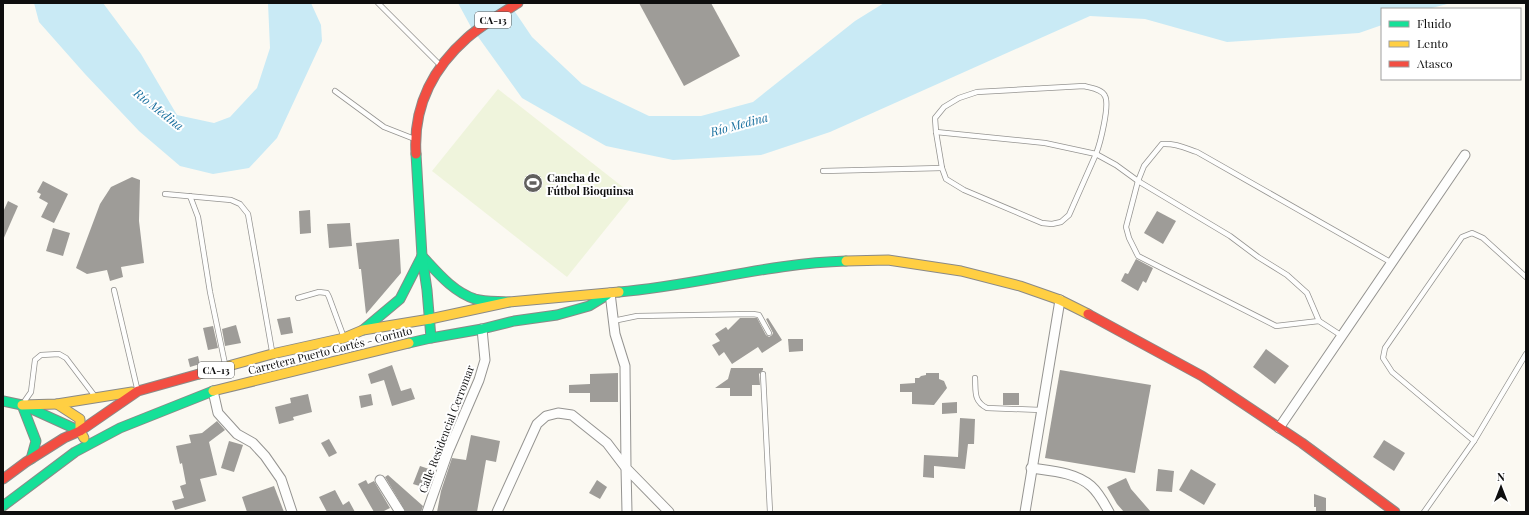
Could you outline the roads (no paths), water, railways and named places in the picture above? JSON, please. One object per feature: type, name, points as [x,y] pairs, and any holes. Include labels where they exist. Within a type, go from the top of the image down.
[{"type":"main road","name":"CA-13","points":[[431,338],[427,290],[422,256],[415,139],[421,106],[432,80],[440,66],[468,37],[518,3]]},
{"type":"main road","points":[[363,330],[400,299],[422,256],[443,277],[465,295],[484,301],[509,302],[656,289],[718,277],[815,262],[888,260],[961,271],[1020,286],[1060,300],[1118,329],[1202,376],[1279,428],[1396,512]]},
{"type":"main road","name":"Carretera Puerto Cortés - Corinto","points":[[3,506],[29,485],[87,445],[120,428],[213,391],[384,348],[482,329],[514,321],[556,315],[589,306],[610,293]]},
{"type":"main road","name":"Carretera Puerto Cortés - Corinto","points":[[3,479],[64,438],[80,432],[138,390],[194,374],[226,368],[272,354],[344,338],[363,330],[430,319],[509,302]]},
{"type":"main road","points":[[22,405],[56,404],[138,390]]},
{"type":"main road","points":[[3,401],[22,405],[80,432]]},
{"type":"main road","points":[[56,404],[65,408],[80,419],[80,432],[87,445]]},
{"type":"main road","points":[[22,405],[36,441],[31,459]]},
{"type":"street","points":[[1279,428],[1465,155]]},
{"type":"street","points":[[610,293],[615,334],[625,366],[627,512]]},
{"type":"street","points":[[1024,512],[1060,300]]},
{"type":"street","name":"Calle Residencial Cerromar","points":[[427,512],[448,452],[479,380],[485,360],[482,329]]},
{"type":"street","points":[[213,391],[218,413],[237,434],[254,443],[265,456],[280,479],[292,512]]},
{"type":"street","points":[[497,512],[537,424],[546,416],[558,413],[572,415],[607,443],[626,468],[669,512]]},
{"type":"street","points":[[1031,468],[1064,473],[1079,478],[1091,486],[1109,512]]},
{"type":"street","points":[[380,480],[400,512]]},
{"type":"lane","points":[[378,3],[440,66]]},
{"type":"lane","points":[[1084,86],[1098,90],[1105,96],[1107,104],[1096,154],[1069,215],[1061,222],[1052,224],[1042,223],[964,190],[946,179],[942,168],[936,132],[936,118],[944,107],[959,98],[977,92],[1084,86]]},
{"type":"lane","points":[[335,91],[384,128],[415,139]]},
{"type":"lane","points":[[936,132],[1045,143],[1096,154],[1230,236],[1258,257],[1287,275],[1307,293],[1319,321],[1342,336]]},
{"type":"lane","points":[[1319,321],[1276,326],[1138,256],[1129,238],[1126,227],[1138,181],[1144,166],[1162,144],[1170,144],[1197,152],[1392,263]]},
{"type":"lane","points":[[823,171],[942,168]]},
{"type":"lane","points":[[165,194],[231,200],[240,204],[248,214],[272,354]]},
{"type":"lane","points":[[190,196],[198,217],[210,292],[226,368]]},
{"type":"lane","points":[[1474,441],[1392,372],[1383,358],[1385,348],[1462,237],[1472,234],[1483,238],[1526,277]]},
{"type":"lane","points":[[114,290],[138,390]]},
{"type":"lane","points":[[298,298],[319,292],[327,293],[330,297],[344,338]]},
{"type":"lane","points":[[613,321],[637,316],[752,314],[759,315],[769,334]]},
{"type":"lane","points":[[22,405],[31,392],[35,360],[41,355],[59,354],[66,358],[96,398]]},
{"type":"lane","points":[[1424,512],[1474,441],[1526,354]]},
{"type":"lane","points":[[763,374],[770,512]]},
{"type":"lane","points":[[976,378],[976,398],[980,404],[987,408],[1041,410]]},
{"type":"water","name":"Río Medina","points":[[34,3],[103,3],[141,54],[177,115],[214,123],[230,117],[257,88],[270,48],[268,3],[311,3],[321,25],[322,41],[277,138],[249,168],[213,174],[180,166],[139,131],[85,74],[39,22]]},
{"type":"water","name":"Río Medina","points":[[458,3],[509,3],[532,37],[582,84],[649,116],[701,116],[753,102],[855,21],[884,3],[1451,3],[1432,8],[1381,8],[1381,25],[1359,33],[1227,42],[1145,19],[1090,16],[830,132],[761,155],[673,160],[606,146],[522,98],[471,27]]},
{"type":"place","name":"Cancha de Fútbol Bioquinsa","points":[[533,183]]}]
